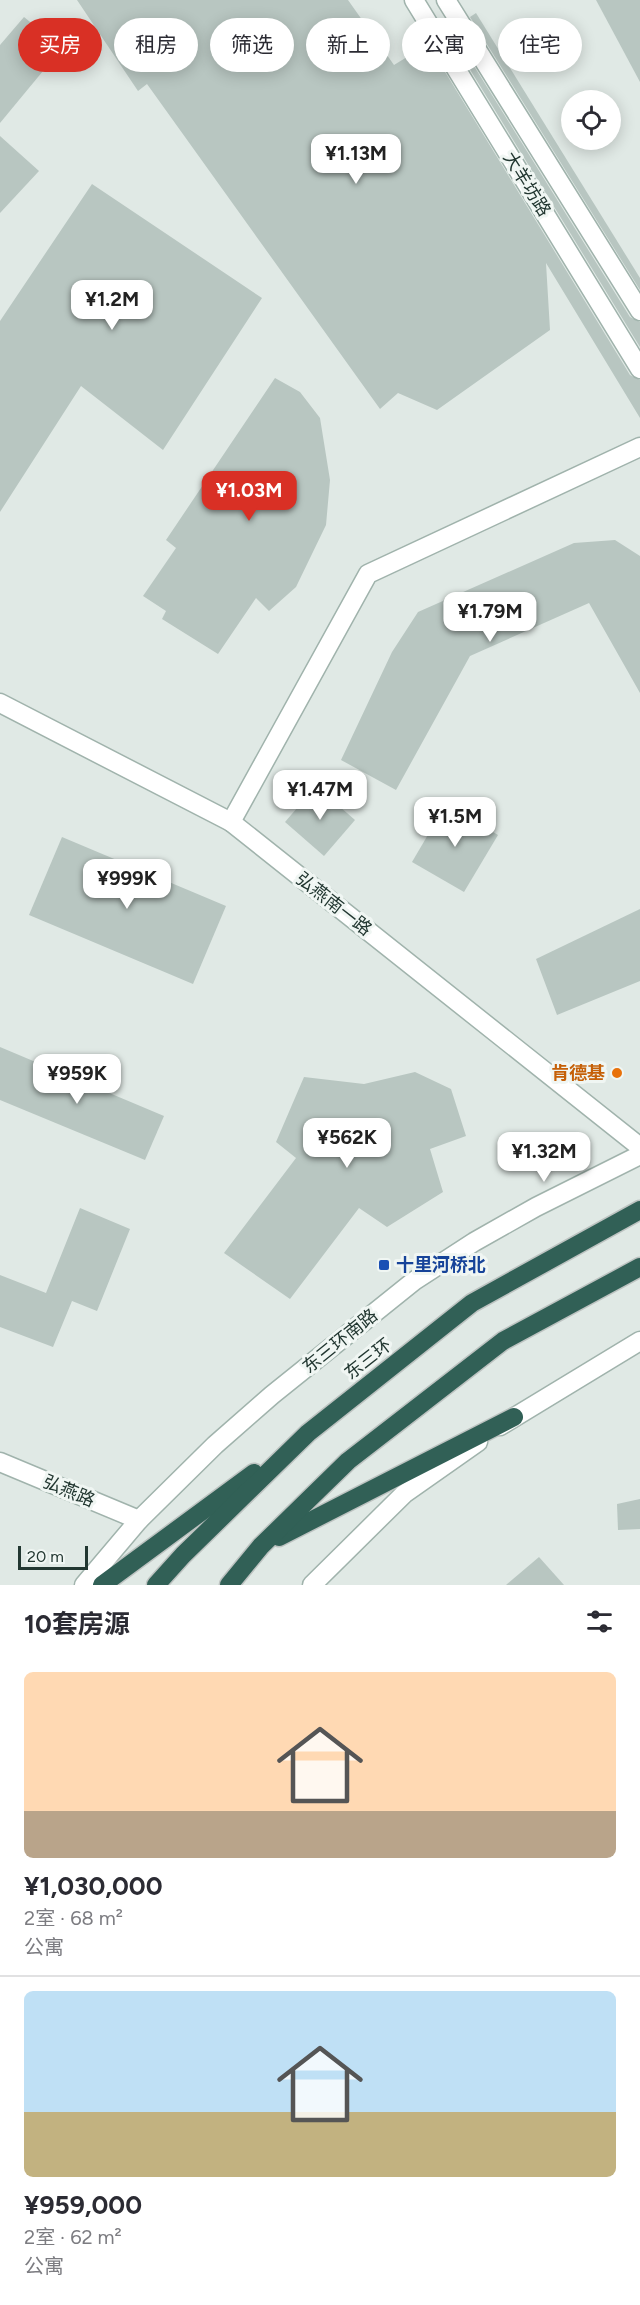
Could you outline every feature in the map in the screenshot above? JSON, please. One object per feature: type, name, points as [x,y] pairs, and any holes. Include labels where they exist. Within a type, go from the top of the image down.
[{"type":"highway","name":"东三环","points":[[156,1585],[183,1555],[308,1433],[472,1304],[640,1210]]},
{"type":"highway","points":[[234,1581],[261,1546],[348,1461],[503,1341],[640,1267]]},
{"type":"highway","points":[[261,1546],[514,1417]]},
{"type":"highway","points":[[102,1585],[308,1433]]},
{"type":"street","name":"大羊坊路","points":[[414,0],[640,369]]},
{"type":"street","name":"大羊坊路","points":[[447,0],[640,311]]},
{"type":"street","points":[[231,822],[368,574],[640,447]]},
{"type":"street","name":"弘燕南一路","points":[[0,703],[231,822],[640,1147]]},
{"type":"street","name":"东三环南路","points":[[84,1585],[139,1520],[215,1445],[414,1281],[474,1242],[545,1202],[640,1155]]},
{"type":"street","points":[[312,1585],[404,1494],[514,1417],[640,1341]]},
{"type":"street","name":"弘燕路","points":[[0,1462],[139,1520]]},
{"type":"building","points":[[77,0],[348,0],[361,18],[306,18],[306,72],[390,72],[390,59],[394,65],[402,60],[402,72],[445,72],[630,375],[640,380],[640,418],[546,263],[550,330],[437,410],[398,393],[380,409],[147,84],[138,91],[125,72],[198,72],[198,18],[114,18],[114,55],[102,37],[102,18],[89,18]]},
{"type":"building","points":[[596,0],[640,0],[640,82]]},
{"type":"building","points":[[476,13],[479,18],[471,18]]},
{"type":"building","points":[[18,24],[18,72],[42,72],[0,123],[0,45]]},
{"type":"building","points":[[486,29],[498,49],[498,62],[486,43]]},
{"type":"building","points":[[472,72],[478,72],[630,317],[640,322],[640,347]]},
{"type":"building","points":[[504,72],[513,72],[640,278],[640,290]]},
{"type":"building","points":[[0,136],[39,171],[0,213]]},
{"type":"building","points":[[92,184],[262,298],[163,450],[81,386],[0,512],[0,321]]},
{"type":"building","points":[[275,378],[300,392],[320,418],[330,480],[326,525],[296,587],[269,611],[256,598],[218,654],[162,619],[166,611],[143,596],[176,548],[166,540]]},
{"type":"building","points":[[615,540],[640,556],[640,693],[589,603],[470,656],[396,790],[341,760],[392,652],[418,612],[574,543]]},
{"type":"building","points":[[316,786],[355,820],[324,856],[285,822]]},
{"type":"building","points":[[446,804],[498,835],[464,892],[412,862]]},
{"type":"building","points":[[62,837],[226,906],[193,984],[29,915]]},
{"type":"building","points":[[640,909],[640,981],[557,1015],[536,959]]},
{"type":"building","points":[[0,1047],[164,1116],[145,1160],[0,1100]]},
{"type":"building","points":[[415,1072],[451,1089],[466,1136],[430,1149],[443,1192],[387,1227],[359,1208],[290,1299],[224,1253],[296,1158],[276,1142],[304,1077],[364,1084]]},
{"type":"building","points":[[80,1208],[130,1229],[97,1311],[72,1301],[53,1347],[0,1327],[0,1275],[46,1293]]},
{"type":"building","points":[[640,1499],[640,1529],[618,1530],[617,1504]]},
{"type":"building","points":[[539,1557],[564,1585],[506,1585]]},
{"type":"place","name":"肯德基","points":[[617,1073]]},
{"type":"place","name":"十里河桥北","points":[[384,1265]]}]
